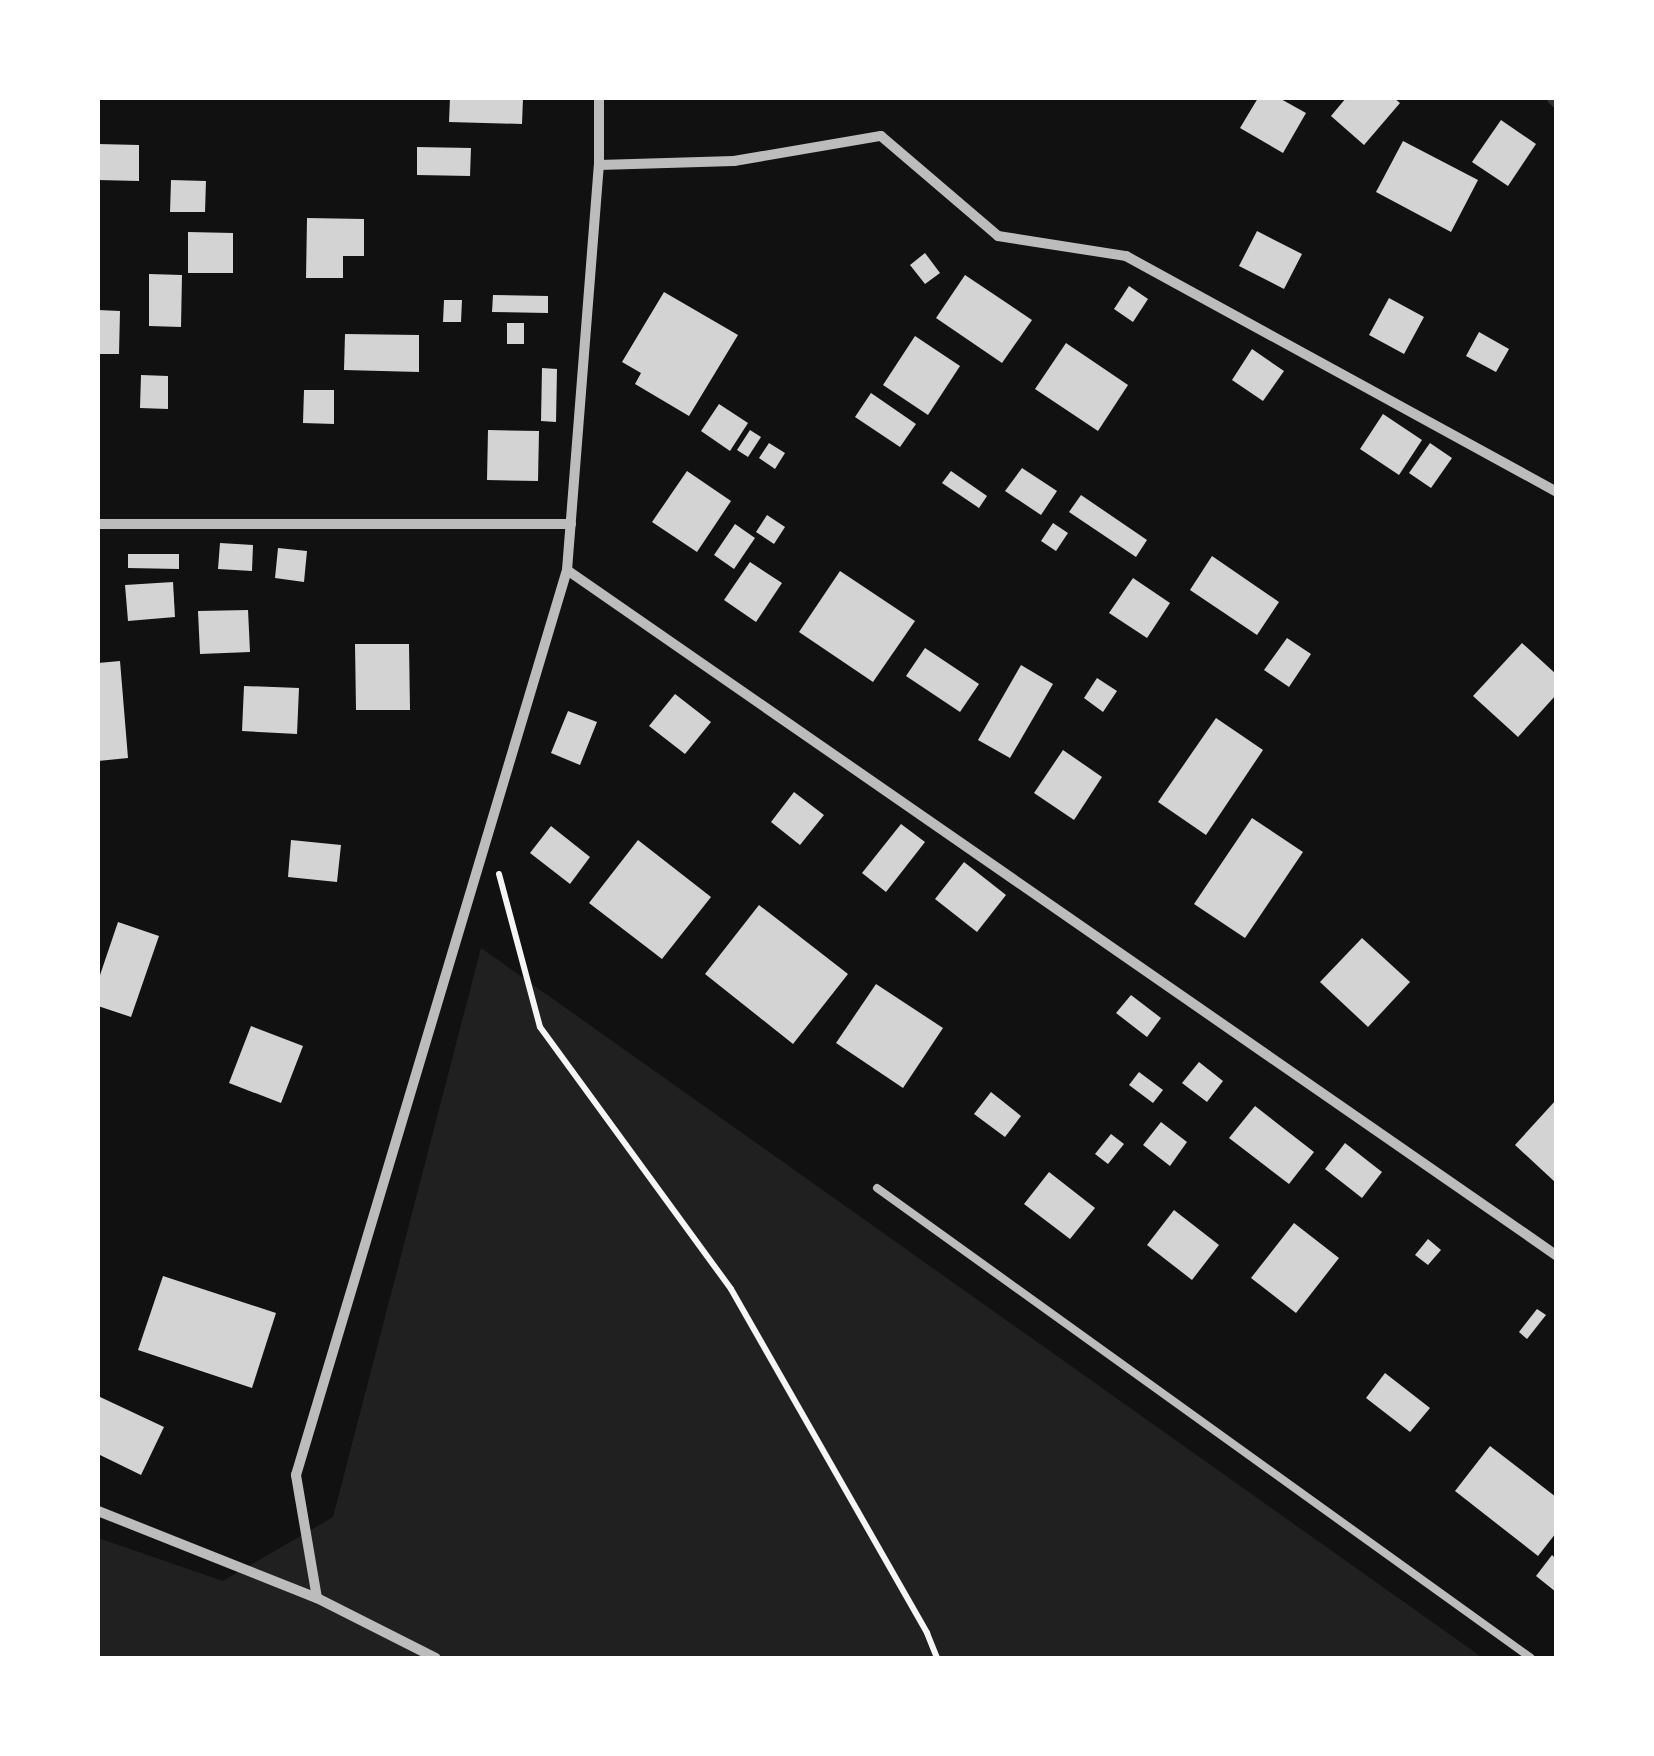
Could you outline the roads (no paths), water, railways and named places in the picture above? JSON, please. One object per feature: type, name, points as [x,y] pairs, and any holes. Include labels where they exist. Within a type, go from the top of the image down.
[{"type":"street","points":[[317,1598],[296,1475],[567,570],[599,165],[600,98]]},
{"type":"street","points":[[599,165],[734,160],[881,136],[998,236],[1126,256],[1556,491]]},
{"type":"street","points":[[98,524],[572,524]]},
{"type":"street","points":[[567,570],[1556,1256]]},
{"type":"street","points":[[98,1510],[317,1598],[436,1658]]},
{"type":"lane","points":[[877,1188],[1531,1658]]},
{"type":"waterway","points":[[1552,98],[1556,102]]}]
